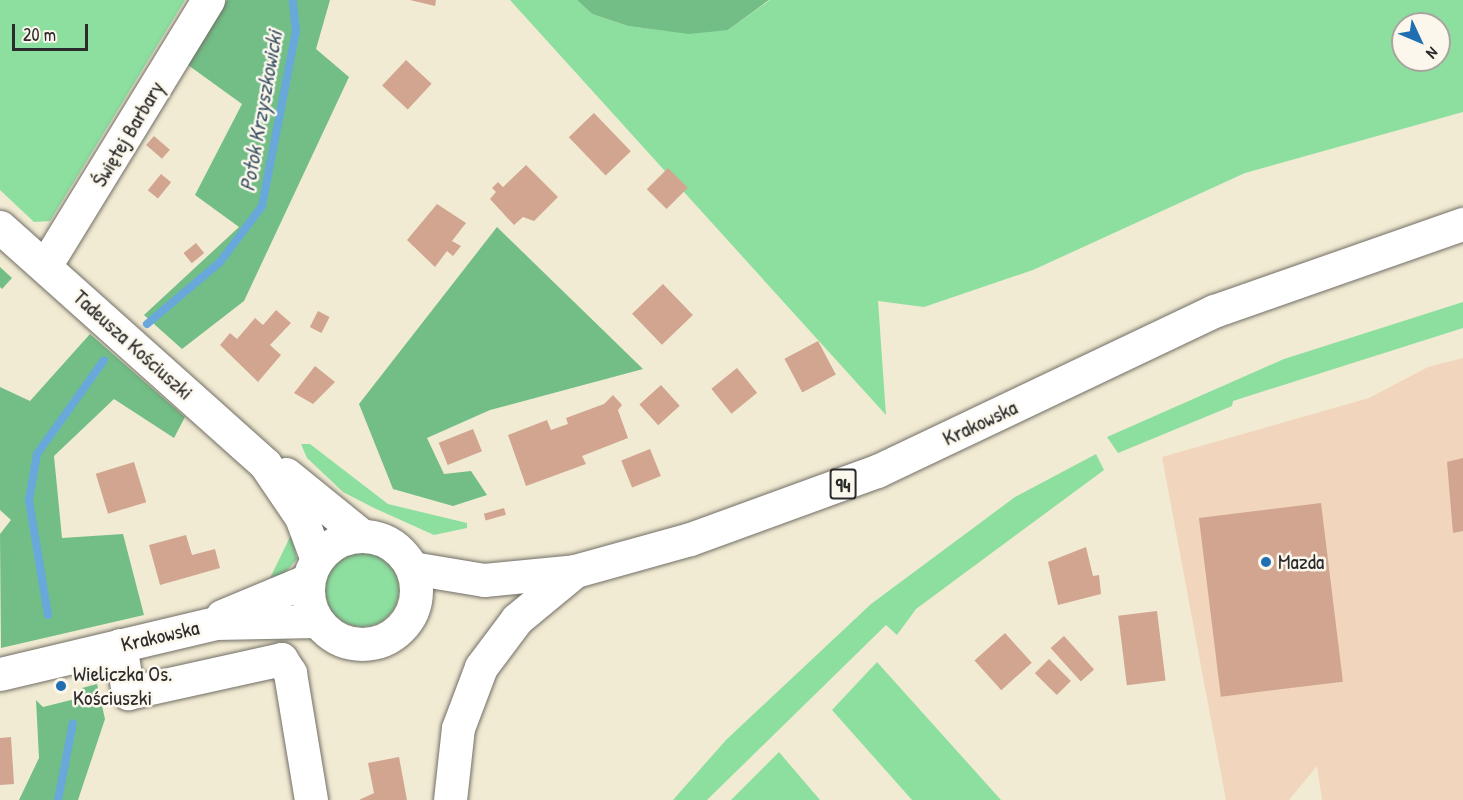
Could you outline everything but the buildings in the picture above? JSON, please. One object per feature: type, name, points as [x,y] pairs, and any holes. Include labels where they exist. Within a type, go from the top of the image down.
[{"type":"main road","name":"Świętej Barbary","points":[[45,266],[208,0]]},
{"type":"main road","name":"Krakowska","points":[[412,568],[484,579],[575,572],[764,515],[987,421],[1214,311],[1463,224]]},
{"type":"main road","name":"Tadeusza Kościuszki","points":[[0,227],[265,464],[301,518],[312,570]]},
{"type":"main road","name":"Tadeusza Kościuszki","points":[[265,464],[287,475],[361,535]]},
{"type":"main road","points":[[361,535],[392,544],[412,568],[414,607],[393,635],[374,643],[342,640],[317,621],[312,570],[331,545],[361,535]]},
{"type":"main road","name":"Krakowska","points":[[215,623],[228,611],[312,570]]},
{"type":"main road","name":"94","points":[[450,800],[458,728],[481,668],[517,619],[575,572]]},
{"type":"main road","name":"Krakowska","points":[[414,607],[484,579]]},
{"type":"main road","name":"Krakowska","points":[[0,674],[215,623],[317,621]]},
{"type":"main road","points":[[120,645],[128,693],[281,659],[290,674],[311,800]]},
{"type":"shaded area","points":[[1463,358],[1463,800],[1322,800],[1317,766],[1289,800],[1226,800],[1162,457],[1369,398],[1428,367]]},
{"type":"green space","points":[[0,0],[185,0],[50,221],[34,222],[0,190]]},
{"type":"green space","points":[[227,0],[330,0],[316,49],[349,77],[244,301],[182,349],[144,315],[239,227],[195,195],[242,104],[188,65]]},
{"type":"green space","points":[[510,0],[577,0],[592,14],[628,26],[668,31],[728,30],[770,0],[1463,0],[1463,112],[1245,173],[1033,270],[924,307],[878,301],[886,415]]},
{"type":"green space","points":[[577,0],[769,0],[728,30],[689,34],[628,26],[592,14]]},
{"type":"green space","points":[[497,227],[643,369],[490,410],[427,438],[444,474],[471,471],[487,495],[453,506],[393,489],[359,404]]},
{"type":"green space","points":[[0,267],[12,278],[2,289],[0,287]]},
{"type":"green space","points":[[1463,302],[1463,328],[1233,401],[1232,406],[1118,453],[1107,437],[1284,359]]},
{"type":"green space","points":[[90,334],[185,417],[174,438],[114,399],[54,456],[62,538],[123,534],[144,615],[1,648],[0,534],[11,520],[0,510],[0,387],[30,401]]},
{"type":"green space","points":[[301,444],[310,444],[388,504],[467,523],[467,528],[434,535],[374,508],[343,492],[307,458]]},
{"type":"green space","points":[[1096,454],[1104,470],[916,609],[897,635],[886,625],[707,800],[673,800],[726,740],[871,604],[1015,497]]},
{"type":"green space","points":[[291,535],[297,559],[282,576],[270,578]]},
{"type":"green space","points":[[362,553],[376,556],[388,564],[396,576],[399,590],[396,604],[388,616],[376,624],[362,627],[348,624],[336,616],[328,604],[325,590],[328,576],[336,564],[348,556]]},
{"type":"green space","points":[[877,662],[1001,800],[912,800],[832,710]]},
{"type":"green space","points":[[97,684],[105,719],[78,800],[19,800],[39,758],[36,700],[43,707],[83,697],[82,688]]},
{"type":"green space","points":[[779,752],[820,800],[731,800]]},
{"type":"waterway","name":"Potok Krzyszkowicki","points":[[147,324],[220,262],[262,206],[296,31],[293,0]]},
{"type":"waterway","name":"Potok Krzyszkowicki","points":[[48,615],[29,500],[37,454],[104,360]]},
{"type":"waterway","name":"Potok Krzyszkowicki","points":[[58,800],[73,723]]},
{"type":"place","name":"Mazda","points":[[1266,562]]},
{"type":"place","name":"Wieliczka Os. Kościuszki","points":[[61,686]]}]
